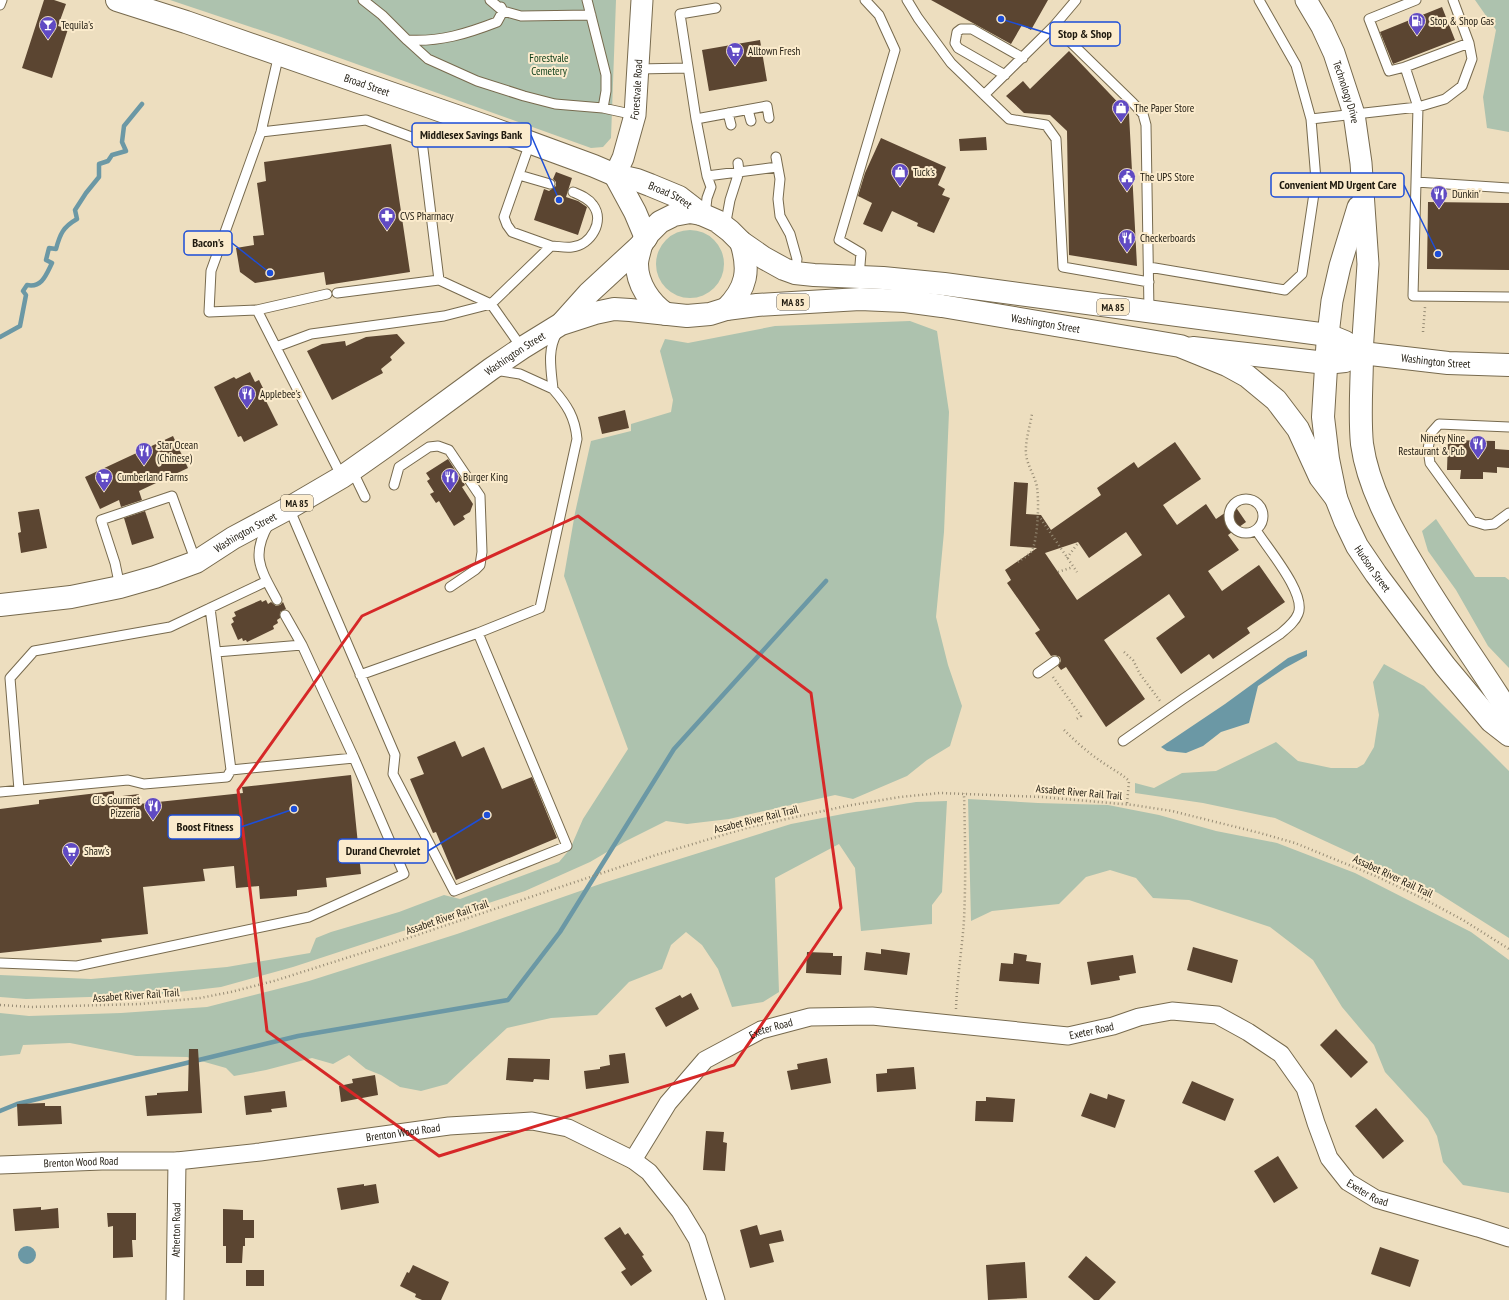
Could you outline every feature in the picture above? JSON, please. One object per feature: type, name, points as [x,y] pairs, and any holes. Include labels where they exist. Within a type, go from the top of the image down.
[{"type":"main road","name":"Broad Street","points":[[117,0],[279,54],[594,166],[614,175],[637,180],[679,197],[703,214]]},
{"type":"main road","points":[[614,175],[635,212],[643,242]]},
{"type":"main road","name":"Washington Street","points":[[561,324],[589,293],[643,242],[649,233],[660,222],[674,215],[690,212],[703,214],[725,227],[741,242],[784,269],[795,273],[814,275],[905,301],[1180,346],[1326,363],[1345,361],[1362,353]]},
{"type":"main road","name":"Washington Street","points":[[643,242],[637,264],[640,281],[648,297],[656,307],[666,314]]},
{"type":"main road","points":[[726,309],[742,290],[745,278],[745,254],[741,242]]},
{"type":"main road","name":"Washington Street","points":[[0,605],[71,597],[120,587],[155,577],[196,562],[233,538],[347,473],[392,442],[491,369],[561,324],[595,313],[614,309],[687,316],[710,314],[726,309],[780,303],[860,288],[937,283],[1328,335],[1345,342],[1362,353],[1448,363],[1509,365]]},
{"type":"main road","name":"Hudson Street","points":[[1328,335],[1323,418],[1328,459],[1336,498],[1345,521],[1357,546],[1376,574],[1445,666],[1491,721],[1509,735]]},
{"type":"main road","points":[[1180,346],[1227,365],[1247,376],[1276,400],[1298,429],[1320,477],[1336,498]]},
{"type":"main road","points":[[1362,353],[1362,445],[1368,468],[1388,522],[1428,590],[1509,713]]},
{"type":"street","name":"Forestvale Road","points":[[614,175],[623,158],[635,115],[642,0]]},
{"type":"street","name":"Technology Drive","points":[[1306,0],[1322,27],[1334,53],[1354,114],[1361,163],[1368,264],[1362,353]]},
{"type":"street","name":"Technology Drive","points":[[1328,335],[1332,301],[1340,266],[1363,191]]},
{"type":"street","name":"Exeter Road","points":[[633,1160],[668,1103],[705,1060],[761,1030],[810,1017],[872,1016],[1068,1036],[1113,1026],[1139,1017],[1172,1011],[1217,1015],[1248,1032],[1281,1054],[1305,1088],[1329,1158],[1348,1182],[1376,1199],[1509,1238]]},
{"type":"street","name":"Brenton Wood Road","points":[[0,1165],[102,1161],[178,1161],[260,1152],[449,1126],[532,1121],[568,1128],[633,1160],[649,1172],[680,1211],[697,1240],[716,1300]]},
{"type":"street","name":"Atherton Road","points":[[175,1300],[178,1161]]},
{"type":"lane","points":[[0,6],[2,0]]},
{"type":"lane","points":[[364,0],[428,59],[477,81],[555,104],[604,108],[635,115]]},
{"type":"lane","points":[[490,0],[503,11],[521,16],[540,14],[591,15]]},
{"type":"lane","points":[[498,0],[503,11]]},
{"type":"lane","points":[[587,0],[606,75],[604,108]]},
{"type":"lane","points":[[860,288],[861,253],[839,240],[895,50],[879,15],[865,0]]},
{"type":"lane","points":[[907,0],[918,18],[951,63],[1008,119],[1046,125],[1056,139],[1062,267],[1149,282]]},
{"type":"lane","points":[[984,95],[1054,26],[1076,0]]},
{"type":"lane","points":[[1148,267],[1285,290],[1302,274],[1316,180],[1311,118],[1296,65],[1259,0]]},
{"type":"lane","points":[[1416,0],[1369,19],[1390,71],[1405,67],[1469,43]]},
{"type":"lane","points":[[1311,118],[1418,107],[1445,99],[1462,86],[1472,59],[1469,43],[1453,0]]},
{"type":"lane","points":[[703,214],[711,187],[706,176],[680,14],[716,8]]},
{"type":"lane","points":[[407,40],[426,41],[447,38],[477,30],[497,22],[503,11]]},
{"type":"lane","points":[[1054,26],[1143,114],[1146,125],[1149,311]]},
{"type":"lane","points":[[1005,74],[958,48],[955,43],[957,32],[961,29],[972,29],[1023,58]]},
{"type":"lane","points":[[279,54],[261,132],[211,271],[209,312],[257,310],[327,294]]},
{"type":"lane","points":[[1405,67],[1418,107],[1413,296],[1509,298]]},
{"type":"lane","points":[[638,69],[688,68]]},
{"type":"lane","points":[[696,119],[767,106],[769,118]]},
{"type":"lane","points":[[748,110],[751,122]]},
{"type":"lane","points":[[728,113],[730,125]]},
{"type":"lane","points":[[261,132],[366,120],[422,141],[439,280]]},
{"type":"lane","points":[[530,143],[504,217],[512,232],[550,246],[573,247],[584,242],[591,236],[597,226],[597,215],[593,205],[583,196],[572,192]]},
{"type":"lane","points":[[776,157],[780,179],[778,199],[780,216],[790,234],[797,258],[795,273]]},
{"type":"lane","points":[[759,159],[761,169]]},
{"type":"lane","points":[[706,176],[738,167],[761,169],[777,167]]},
{"type":"lane","points":[[725,227],[738,167]]},
{"type":"lane","points":[[519,175],[550,184]]},
{"type":"lane","points":[[1416,182],[1509,188]]},
{"type":"lane","points":[[276,347],[311,334],[444,316],[491,304],[550,246]]},
{"type":"lane","points":[[337,293],[439,280],[491,304],[522,348]]},
{"type":"lane","points":[[257,310],[276,347],[347,473],[365,498]]},
{"type":"lane","points":[[553,388],[550,356],[552,341],[561,324]]},
{"type":"lane","points":[[360,675],[478,633],[540,608],[577,439],[576,427],[566,404],[553,388],[520,374],[491,369]]},
{"type":"lane","points":[[1509,427],[1439,424],[1431,433],[1428,449],[1430,463],[1472,521],[1485,525],[1494,524],[1509,513]]},
{"type":"lane","points":[[394,485],[399,467],[429,447],[438,446],[449,450],[480,496],[482,552],[480,565],[450,587]]},
{"type":"lane","points":[[120,587],[115,563],[101,520],[172,496],[196,562]]},
{"type":"lane","points":[[277,600],[266,581],[260,564],[258,550],[263,533],[281,512],[360,675],[395,754],[393,774],[454,891],[567,846],[478,633]]},
{"type":"lane","points":[[1123,741],[1280,634],[1292,624],[1299,613],[1299,601],[1294,586],[1256,530]]},
{"type":"lane","points":[[19,790],[10,678],[34,651],[170,628],[266,581]]},
{"type":"lane","points":[[0,792],[128,780],[144,784],[227,776],[231,770],[210,608]]},
{"type":"lane","points":[[0,963],[77,966],[309,917],[404,874],[354,758],[302,646],[285,615]]},
{"type":"lane","points":[[216,652],[302,646]]},
{"type":"lane","points":[[1038,673],[1055,661]]},
{"type":"lane","points":[[231,770],[354,758]]},
{"type":"path","points":[[1423,332],[1426,296]]},
{"type":"path","points":[[1018,562],[1030,553],[1035,545],[1038,509],[1036,483],[1028,465],[1026,453],[1032,414]]},
{"type":"path","points":[[1037,517],[1041,519],[1077,572]]},
{"type":"path","points":[[1067,558],[1078,543]]},
{"type":"path","points":[[1058,572],[1073,567]]},
{"type":"path","points":[[1124,652],[1133,660],[1140,674],[1164,706]]},
{"type":"path","points":[[1053,676],[1081,716],[1075,720]]},
{"type":"path","points":[[1064,730],[1072,739],[1097,759],[1122,774],[1128,781],[1127,804]]},
{"type":"path","name":"Assabet River Rail Trail","points":[[0,1005],[31,1007],[141,1004],[231,992],[274,981],[330,963],[700,841],[750,827],[846,806],[900,797],[940,793],[1048,797],[1127,804],[1172,811],[1295,843],[1378,877],[1422,898],[1463,920],[1509,949]]},
{"type":"path","points":[[955,1024],[957,986],[964,921],[964,794]]},
{"type":"highlighted area","points":[[578,516],[811,693],[841,908],[734,1065],[439,1156],[267,1031],[238,790],[362,616]]},
{"type":"green space","name":"Forestvale Cemetery","points":[[170,0],[616,0],[611,138],[603,147],[591,148],[281,37]]},
{"type":"green space","points":[[1475,0],[1509,0],[1509,132],[1487,128],[1483,97],[1496,30]]},
{"type":"green space","points":[[683,230],[697,230],[709,235],[719,245],[724,257],[724,271],[719,283],[709,293],[697,298],[683,298],[671,293],[661,283],[656,271],[656,257],[661,245],[671,235]]},
{"type":"green space","points":[[910,321],[937,331],[949,412],[944,532],[936,617],[948,665],[962,706],[950,746],[927,760],[907,776],[853,799],[835,795],[729,819],[687,824],[666,821],[624,842],[590,862],[525,891],[293,967],[221,987],[152,995],[26,999],[0,997],[0,975],[91,979],[227,967],[310,953],[316,938],[331,932],[399,912],[444,895],[460,899],[559,862],[570,849],[583,819],[628,749],[564,576],[575,513],[591,441],[631,431],[631,424],[671,412],[673,400],[660,351],[665,339],[688,343],[775,326]]},
{"type":"green space","points":[[1436,519],[1475,577],[1505,577],[1509,580],[1509,668],[1488,646],[1456,590],[1428,551],[1422,531]]},
{"type":"green space","points":[[1384,664],[1424,686],[1509,771],[1509,938],[1438,893],[1275,818],[1203,803],[1135,793],[1135,783],[1154,788],[1182,773],[1216,771],[1276,742],[1298,761],[1331,768],[1357,768],[1364,764],[1374,747],[1379,715],[1373,682]]},
{"type":"green space","points":[[968,799],[1108,805],[1159,815],[1216,831],[1277,843],[1355,873],[1471,932],[1509,960],[1509,1193],[1463,1185],[1443,1162],[1437,1136],[1428,1119],[1385,1072],[1374,1045],[1342,1007],[1313,960],[1270,927],[1189,900],[1153,898],[1136,878],[1110,870],[1086,877],[1059,904],[992,911],[971,921]]},
{"type":"green space","points":[[947,801],[942,892],[932,905],[932,924],[861,931],[855,868],[839,844],[775,878],[779,992],[763,1002],[732,1007],[718,969],[702,945],[686,932],[671,945],[662,969],[629,982],[597,1015],[551,1018],[507,1028],[447,1084],[421,1091],[400,1087],[381,1075],[366,1069],[349,1055],[333,1064],[312,1058],[266,1070],[234,1076],[226,1068],[187,1057],[136,1056],[70,1043],[23,1045],[20,1054],[0,1056],[0,1013],[29,1016],[121,1013],[207,1007],[309,981],[457,934],[603,883],[791,824],[916,802]]},
{"type":"water","points":[[1307,650],[1307,656],[1285,668],[1258,686],[1249,723],[1221,732],[1203,746],[1186,753],[1167,751],[1161,747],[1225,704],[1288,658]]},
{"type":"water","points":[[23,1246],[31,1246],[36,1251],[34,1262],[31,1264],[23,1264],[18,1259],[18,1251]]},
{"type":"building","name":"Tequila's","points":[[44,0],[54,0],[66,4],[58,26],[68,29],[52,78],[22,68]]},
{"type":"building","points":[[931,0],[1048,0],[1031,30],[1022,25],[1011,44]]},
{"type":"building","name":"Stop & Shop Gas","points":[[1442,7],[1455,40],[1393,64],[1380,32]]},
{"type":"building","name":"Alltown Fresh","points":[[760,40],[767,81],[709,91],[702,50]]},
{"type":"building","points":[[1069,51],[1129,114],[1137,266],[1069,255],[1067,131],[1050,115],[1024,113],[1006,96],[1023,81],[1030,89]]},
{"type":"building","points":[[986,137],[987,150],[960,151],[959,139]]},
{"type":"building","name":"Tuck's","points":[[881,138],[946,167],[938,185],[945,189],[942,195],[950,198],[934,233],[917,226],[918,223],[892,211],[882,232],[863,224],[872,203],[858,196],[865,173]]},
{"type":"building","points":[[391,144],[410,272],[326,285],[324,272],[255,283],[240,272],[236,248],[254,245],[253,236],[264,235],[257,183],[266,181],[264,162]]},
{"type":"building","points":[[556,172],[572,178],[566,197],[578,201],[587,207],[578,235],[534,220],[544,189],[549,191],[556,186],[556,182],[553,179]]},
{"type":"building","points":[[1428,202],[1509,203],[1509,270],[1427,269]]},
{"type":"building","points":[[397,334],[405,343],[390,357],[392,360],[381,369],[383,373],[332,400],[307,351],[322,344],[345,341],[346,346],[366,337]]},
{"type":"building","name":"Applebee's","points":[[250,372],[255,382],[259,380],[265,392],[262,393],[278,425],[244,442],[241,436],[238,437],[214,387],[234,377],[236,379]]},
{"type":"building","points":[[625,410],[629,428],[602,434],[598,417]]},
{"type":"building","points":[[173,436],[188,468],[139,491],[142,500],[121,507],[119,500],[100,509],[85,477]]},
{"type":"building","name":"Ninety Nine Restaurant & Pub","points":[[1448,440],[1495,441],[1495,449],[1509,450],[1509,468],[1497,467],[1497,473],[1483,472],[1483,479],[1460,479],[1461,470],[1447,470]]},
{"type":"building","points":[[1175,442],[1201,479],[1163,505],[1177,525],[1206,504],[1216,519],[1235,506],[1246,522],[1228,535],[1239,550],[1208,571],[1222,591],[1259,565],[1285,602],[1247,628],[1250,633],[1213,659],[1209,654],[1181,674],[1156,638],[1185,617],[1169,594],[1104,640],[1145,699],[1106,727],[1066,667],[1061,670],[1058,666],[1061,661],[1060,657],[1055,655],[1051,656],[1035,633],[1040,630],[1007,583],[1011,580],[1005,570],[1037,548],[1010,546],[1014,482],[1028,483],[1026,514],[1041,515],[1051,530],[1101,495],[1097,488],[1134,462],[1138,468]],"holes":[[[1126,532],[1142,555],[1077,600],[1045,553],[1078,542],[1089,558]]]},
{"type":"building","name":"Burger King","points":[[448,459],[465,485],[462,487],[473,504],[470,512],[463,516],[465,519],[454,526],[439,501],[436,503],[430,494],[434,492],[427,481],[430,479],[426,473]]},
{"type":"building","points":[[39,509],[47,548],[21,553],[18,533],[21,532],[18,512]]},
{"type":"building","name":"Cumberland Farms","points":[[145,511],[154,538],[132,545],[124,518]]},
{"type":"building","points":[[261,600],[262,602],[266,600],[268,604],[271,602],[276,606],[283,602],[286,609],[280,612],[280,618],[277,620],[278,623],[273,626],[274,629],[247,642],[246,640],[243,641],[242,638],[238,640],[231,624],[234,622],[232,618],[236,616],[234,612]]},
{"type":"building","points":[[455,741],[462,757],[484,747],[502,789],[532,777],[557,838],[456,880],[436,832],[433,833],[410,779],[424,774],[417,757]]},
{"type":"building","points":[[351,775],[361,874],[326,878],[327,887],[297,890],[297,896],[260,899],[259,886],[236,888],[234,866],[203,869],[205,881],[143,887],[148,934],[101,939],[102,942],[0,953],[0,809],[39,804],[39,800],[114,791],[114,797],[139,794],[139,804],[243,793],[242,787]]},
{"type":"building","points":[[1193,947],[1238,960],[1232,983],[1187,970]]},
{"type":"building","points":[[881,949],[910,953],[907,975],[864,970],[866,952],[881,954]]},
{"type":"building","points":[[807,952],[833,953],[833,956],[842,956],[841,975],[806,973]]},
{"type":"building","points":[[1014,953],[1027,955],[1026,961],[1041,963],[1039,984],[999,981],[1001,963],[1013,964]]},
{"type":"building","points":[[1133,955],[1136,973],[1119,976],[1120,980],[1091,985],[1087,962]]},
{"type":"building","points":[[691,993],[699,1009],[666,1027],[655,1008],[680,995],[682,998]]},
{"type":"building","points":[[1336,1029],[1368,1062],[1351,1078],[1320,1045]]},
{"type":"building","points":[[189,1049],[198,1049],[202,1113],[147,1116],[145,1096],[157,1095],[157,1093],[188,1091]]},
{"type":"building","points":[[625,1053],[629,1083],[586,1089],[584,1071],[600,1069],[600,1067],[610,1065],[609,1055]]},
{"type":"building","points":[[508,1058],[550,1059],[549,1080],[534,1079],[533,1082],[506,1080]]},
{"type":"building","points":[[827,1058],[831,1083],[791,1090],[787,1071],[798,1069],[797,1064]]},
{"type":"building","points":[[914,1067],[916,1089],[877,1092],[876,1074],[887,1073],[887,1069]]},
{"type":"building","points":[[375,1075],[378,1095],[341,1102],[339,1086],[353,1083],[352,1079]]},
{"type":"building","points":[[1192,1081],[1234,1099],[1225,1121],[1182,1103]]},
{"type":"building","points":[[285,1091],[287,1107],[271,1109],[272,1112],[246,1115],[244,1096]]},
{"type":"building","points":[[1090,1093],[1107,1099],[1108,1094],[1125,1100],[1115,1128],[1081,1116]]},
{"type":"building","points":[[986,1097],[1015,1099],[1013,1122],[975,1121],[976,1101],[986,1101]]},
{"type":"building","points":[[45,1103],[45,1106],[61,1106],[62,1124],[18,1126],[17,1104]]},
{"type":"building","points":[[1376,1108],[1404,1141],[1383,1159],[1355,1126]]},
{"type":"building","points":[[706,1131],[724,1132],[723,1142],[727,1143],[725,1171],[703,1170]]},
{"type":"building","points":[[1278,1156],[1298,1188],[1274,1203],[1254,1171]]},
{"type":"building","points":[[364,1184],[364,1186],[376,1184],[379,1203],[341,1210],[337,1188]]},
{"type":"building","points":[[41,1207],[41,1210],[58,1208],[59,1228],[15,1231],[13,1209]]},
{"type":"building","points":[[223,1209],[243,1210],[243,1220],[254,1220],[254,1238],[245,1238],[242,1263],[226,1263],[226,1246],[223,1246]]},
{"type":"building","points":[[107,1213],[136,1213],[136,1240],[132,1240],[133,1257],[113,1258],[113,1226],[108,1227]]},
{"type":"building","points":[[757,1225],[760,1235],[781,1230],[784,1241],[769,1244],[774,1262],[750,1268],[740,1230]]},
{"type":"building","points":[[620,1227],[625,1235],[628,1233],[644,1255],[642,1256],[652,1271],[631,1286],[621,1272],[626,1269],[604,1238]]},
{"type":"building","points":[[1380,1247],[1419,1260],[1410,1287],[1371,1274]]},
{"type":"building","points":[[1086,1256],[1116,1282],[1099,1300],[1094,1300],[1068,1277]]},
{"type":"building","points":[[1025,1262],[1027,1298],[988,1300],[986,1265]]},
{"type":"building","points":[[413,1265],[449,1282],[441,1300],[422,1300],[415,1297],[416,1294],[400,1286],[407,1272],[409,1273]]},
{"type":"building","points":[[246,1270],[264,1270],[264,1286],[246,1286]]},
{"type":"waterway","points":[[0,337],[20,326],[26,295],[23,291],[27,285],[36,285],[43,280],[52,263],[46,260],[49,248],[56,249],[65,228],[77,219],[75,210],[99,177],[99,164],[108,161],[112,155],[126,151],[122,142],[124,126],[142,104]]},
{"type":"waterway","points":[[0,1111],[17,1104],[298,1036],[508,1000],[560,932],[674,749],[826,581]]},
{"type":"place","name":"Stop & Shop","points":[[1001,19]]},
{"type":"place","name":"Stop & Shop Gas","points":[[1417,36]]},
{"type":"place","name":"Tequila's","points":[[48,40]]},
{"type":"place","name":"Alltown Fresh","points":[[735,66]]},
{"type":"place","name":"The Paper Store","points":[[1121,123]]},
{"type":"place","name":"Tuck's","points":[[900,187]]},
{"type":"place","name":"The UPS Store","points":[[1127,192]]},
{"type":"place","name":"Middlesex Savings Bank","points":[[559,200]]},
{"type":"place","name":"Dunkin'","points":[[1439,209]]},
{"type":"place","name":"CVS Pharmacy","points":[[387,231]]},
{"type":"place","name":"Checkerboards","points":[[1127,253]]},
{"type":"place","name":"Convenient MD Urgent Care","points":[[1438,254]]},
{"type":"place","name":"Bacon's","points":[[270,273]]},
{"type":"place","name":"Applebee's","points":[[247,409]]},
{"type":"place","name":"Ninety Nine Restaurant & Pub","points":[[1478,459]]},
{"type":"place","name":"Star Ocean (Chinese)","points":[[144,466]]},
{"type":"place","name":"Cumberland Farms","points":[[104,492]]},
{"type":"place","name":"Burger King","points":[[450,492]]},
{"type":"place","name":"Boost Fitness","points":[[294,809]]},
{"type":"place","name":"Durand Chevrolet","points":[[487,815]]},
{"type":"place","name":"CJ's Gourmet Pizzeria","points":[[153,821]]},
{"type":"place","name":"Shaw's","points":[[71,866]]}]
